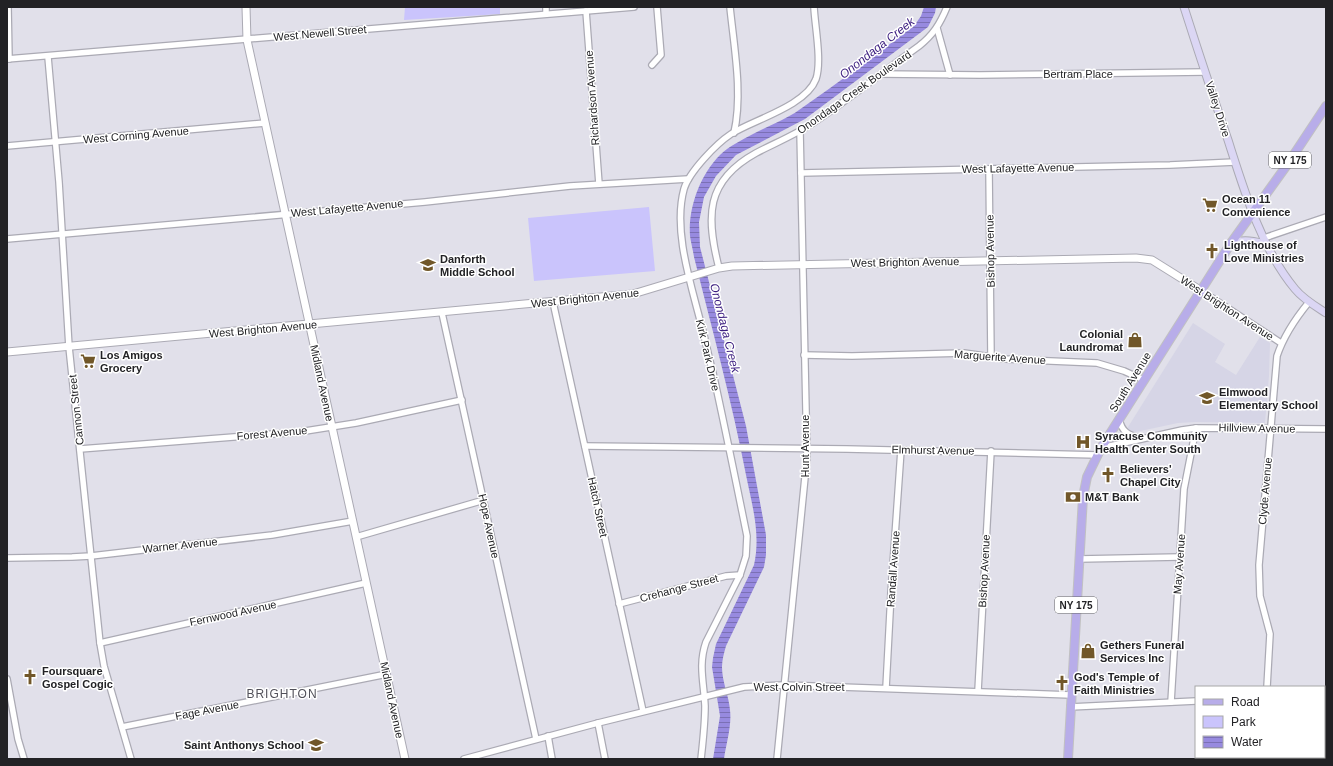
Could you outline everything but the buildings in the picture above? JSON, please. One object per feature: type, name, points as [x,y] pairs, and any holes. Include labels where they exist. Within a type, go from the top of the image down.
[{"type":"main road","name":"Valley Drive","points":[[1184,7],[1235,162],[1264,238],[1285,276],[1296,291],[1326,313]]},
{"type":"main road","name":"South Avenue","points":[[1068,759],[1079,559],[1084,488],[1087,477],[1099,451],[1200,290],[1326,106]]},
{"type":"main road","points":[[1231,243],[1249,240],[1268,245]]},
{"type":"street","points":[[8,7],[8,59]]},
{"type":"street","name":"Midland Avenue","points":[[246,7],[247,40],[264,123],[405,759]]},
{"type":"street","points":[[546,7],[546,14]]},
{"type":"street","name":"West Newell Street","points":[[8,59],[48,57],[634,7]]},
{"type":"street","points":[[652,65],[661,55],[657,7]]},
{"type":"street","points":[[730,7],[738,89],[738,106],[734,132]]},
{"type":"street","name":"Kirk Park Drive","points":[[701,759],[704,697],[701,671],[703,652],[706,642],[740,575],[746,556],[747,536],[692,276],[685,260],[681,222],[684,190],[693,172],[720,143],[734,132],[794,102],[806,93],[814,84],[819,62],[814,7]]},
{"type":"street","name":"Onondaga Creek Boulevard","points":[[719,268],[713,245],[711,212],[719,189],[728,175],[744,160],[800,131],[846,100],[929,38],[937,28],[947,7]]},
{"type":"street","name":"Richardson Avenue","points":[[586,11],[599,184]]},
{"type":"street","points":[[937,28],[950,75]]},
{"type":"street","name":"Cannon Street","points":[[48,57],[69,346],[100,643],[104,666],[131,759]]},
{"type":"street","name":"Bertram Place","points":[[880,74],[950,75],[1205,72]]},
{"type":"street","name":"West Corning Avenue","points":[[7,146],[264,123]]},
{"type":"street","name":"Hunt Avenue","points":[[777,759],[806,478],[807,449],[800,131]]},
{"type":"street","name":"West Lafayette Avenue","points":[[801,173],[1170,165],[1235,162]]},
{"type":"street","name":"Bishop Avenue","points":[[989,169],[991,357]]},
{"type":"street","name":"West Lafayette Avenue","points":[[7,239],[425,202],[599,184],[688,180]]},
{"type":"street","points":[[1264,238],[1326,217]]},
{"type":"street","name":"West Brighton Avenue","points":[[7,352],[442,313],[632,294],[719,268],[732,266],[1102,257],[1152,260],[1281,343]]},
{"type":"street","name":"Hatch Street","points":[[553,302],[643,711]]},
{"type":"street","name":"Clyde Avenue","points":[[1267,686],[1270,634],[1260,596],[1259,581],[1277,356],[1281,343],[1290,326],[1309,302]]},
{"type":"street","name":"Hope Avenue","points":[[442,313],[536,739]]},
{"type":"street","name":"Marguerite Avenue","points":[[804,355],[852,356],[964,353],[1005,359],[1097,363],[1124,371],[1144,380]]},
{"type":"street","name":"Forest Avenue","points":[[80,449],[292,432],[332,427],[462,400]]},
{"type":"street","points":[[1119,419],[1123,430],[1128,435],[1141,438]]},
{"type":"street","name":"Hillview Avenue","points":[[1099,451],[1141,438],[1196,428],[1326,429]]},
{"type":"street","name":"May Avenue","points":[[1171,702],[1184,489],[1196,428]]},
{"type":"street","points":[[585,446],[728,447]]},
{"type":"street","name":"Elmhurst Avenue","points":[[728,447],[991,452],[1099,451]]},
{"type":"street","name":"Randall Avenue","points":[[886,688],[901,450]]},
{"type":"street","name":"Bishop Avenue","points":[[978,692],[991,452]]},
{"type":"street","points":[[356,537],[484,500]]},
{"type":"street","name":"Warner Avenue","points":[[7,558],[91,556],[272,535],[353,521]]},
{"type":"street","points":[[1079,559],[1179,557]]},
{"type":"street","name":"Crehange Street","points":[[619,604],[726,576],[740,575]]},
{"type":"street","name":"Fernwood Avenue","points":[[100,643],[366,583]]},
{"type":"street","name":"Fage Avenue","points":[[122,727],[387,674]]},
{"type":"street","points":[[7,679],[18,739],[24,759]]},
{"type":"street","name":"West Colvin Street","points":[[464,759],[643,711],[744,687],[784,685],[1071,695]]},
{"type":"street","points":[[1070,707],[1195,701]]},
{"type":"street","points":[[598,723],[605,759]]},
{"type":"street","points":[[548,736],[552,759]]},
{"type":"shaded area","name":"Elmwood Elementary School","points":[[1193,323],[1225,344],[1215,362],[1236,375],[1260,337],[1270,343],[1265,423],[1178,423],[1131,433],[1128,430],[1128,427]]},
{"type":"green space","points":[[405,7],[500,7],[500,14],[404,20]]},
{"type":"green space","points":[[649,207],[655,271],[534,281],[528,218]]},
{"type":"water","points":[[924,7],[936,7],[935,13],[928,27],[805,119],[736,155],[716,176],[704,197],[699,222],[700,247],[746,426],[766,535],[766,555],[764,567],[726,646],[724,654],[722,673],[729,705],[730,722],[724,759],[713,759],[720,716],[712,667],[713,658],[716,644],[754,565],[757,542],[753,508],[728,393],[690,236],[693,203],[701,182],[720,155],[740,141],[794,114],[914,26],[921,16]]},
{"type":"place","name":"Ocean 11 Convenience","points":[[1210,205]]},
{"type":"place","name":"Lighthouse of Love Ministries","points":[[1212,251]]},
{"type":"place","name":"Danforth Middle School","points":[[428,265]]},
{"type":"place","name":"Colonial Laundromat","points":[[1135,340]]},
{"type":"place","name":"Los Amigos Grocery","points":[[88,361]]},
{"type":"place","name":"Elmwood Elementary School","points":[[1207,398]]},
{"type":"place","name":"Syracuse Community Health Center South","points":[[1083,442]]},
{"type":"place","name":"Believers' Chapel City","points":[[1108,475]]},
{"type":"place","name":"M&T Bank","points":[[1073,497]]},
{"type":"place","name":"Gethers Funeral Services Inc","points":[[1088,651]]},
{"type":"place","name":"Foursquare Gospel Cogic","points":[[30,677]]},
{"type":"place","name":"God's Temple of Faith Ministries","points":[[1062,683]]},
{"type":"place","name":"Saint Anthonys School","points":[[316,745]]},
{"type":"district","name":"BRIGHTON","points":[[282,694]]},
{"type":"water label","name":"Onondaga Creek","points":[[877,48]]},
{"type":"water label","name":"Onondaga Creek","points":[[725,328]]}]
